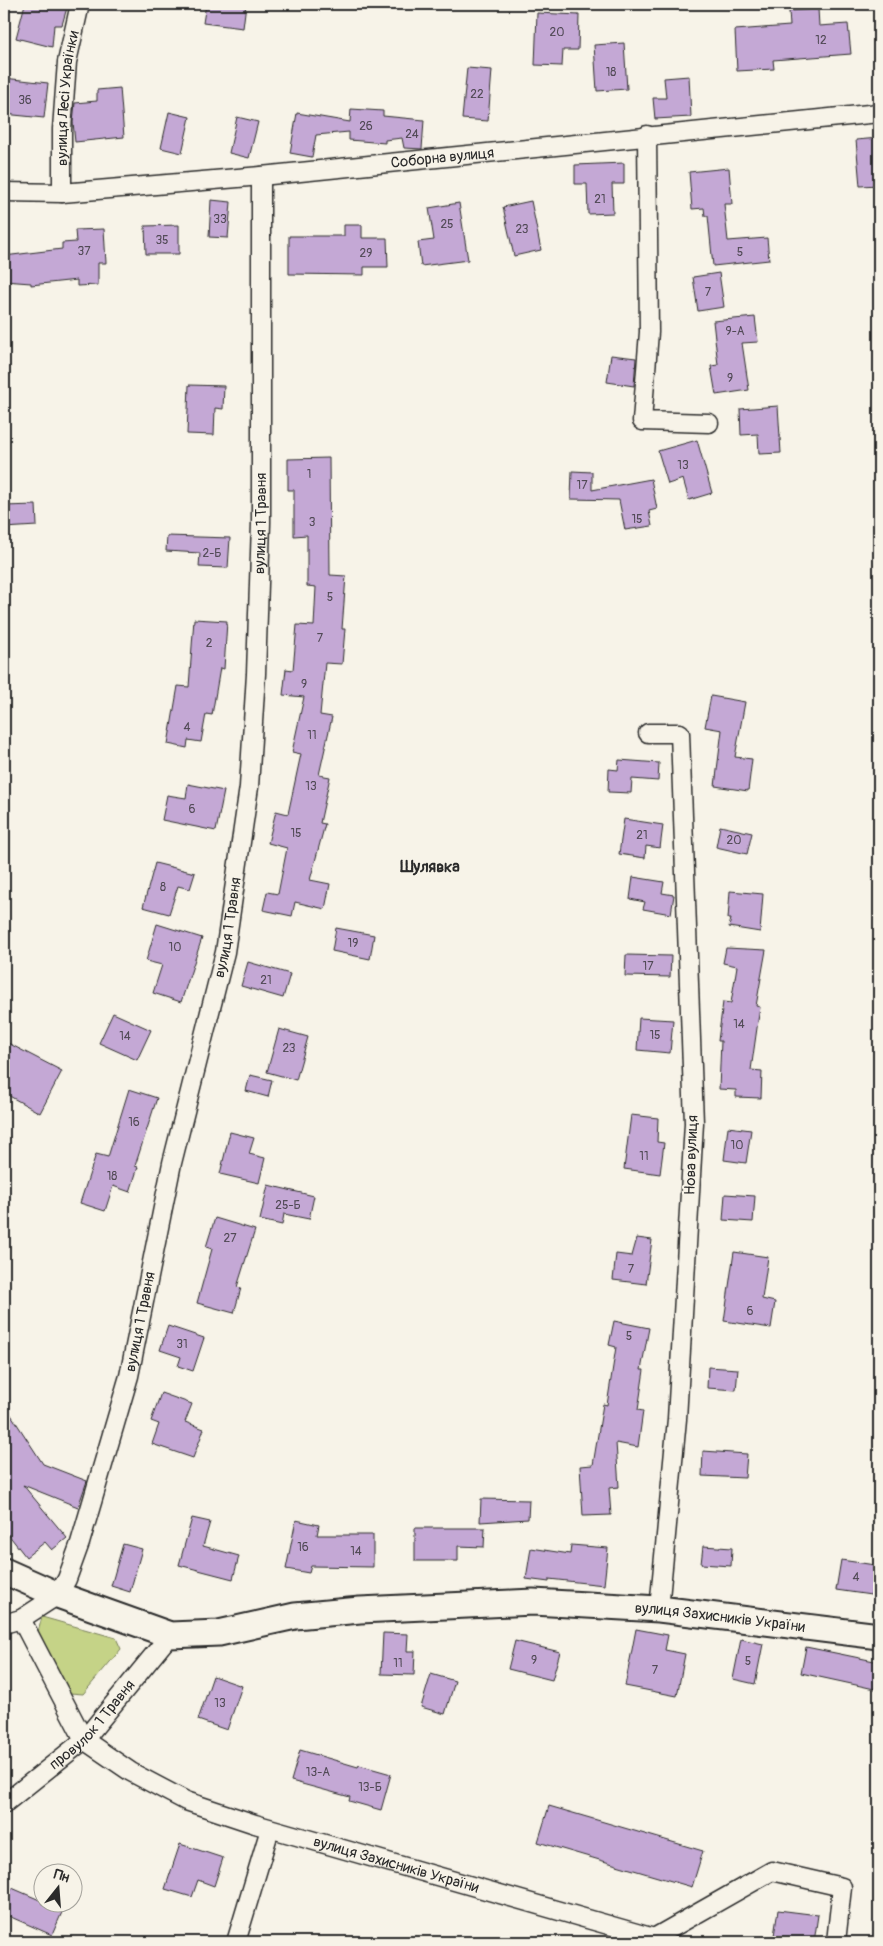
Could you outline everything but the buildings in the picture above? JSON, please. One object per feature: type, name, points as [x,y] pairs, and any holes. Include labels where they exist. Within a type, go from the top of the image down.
[{"type":"street","name":"вулиця Лесі Українки","points":[[62,193],[62,129],[67,62],[80,4]]},
{"type":"street","name":"Соборна вулиця","points":[[4,192],[62,193],[261,176],[647,135],[879,113]]},
{"type":"street","points":[[647,135],[649,332],[642,420],[709,423]]},
{"type":"street","name":"вулиця 1 Травня","points":[[58,1595],[67,1579],[80,1543],[129,1376],[172,1163],[225,952],[248,796],[256,674],[262,523],[261,176]]},
{"type":"street","name":"Нова вулиця","points":[[648,733],[680,733],[694,1123],[677,1419],[659,1609]]},
{"type":"street","name":"вулиця Захисників України","points":[[4,1571],[58,1595],[170,1635],[219,1633],[295,1616],[360,1610],[533,1602],[659,1609],[879,1636]]},
{"type":"street","points":[[4,1624],[21,1619],[58,1595]]},
{"type":"street","name":"вулиця Захисників України","points":[[21,1619],[84,1740],[131,1772],[186,1802],[270,1829],[654,1938],[772,1871],[842,1887],[836,1942]]},
{"type":"street","name":"провулок 1 Травня","points":[[4,1804],[84,1740],[170,1635]]},
{"type":"street","points":[[236,1942],[270,1829]]},
{"type":"green space","points":[[42,1617],[116,1638],[121,1649],[83,1694],[70,1693],[38,1632]]},
{"type":"district","name":"Шулявка","points":[[430,866]]}]
